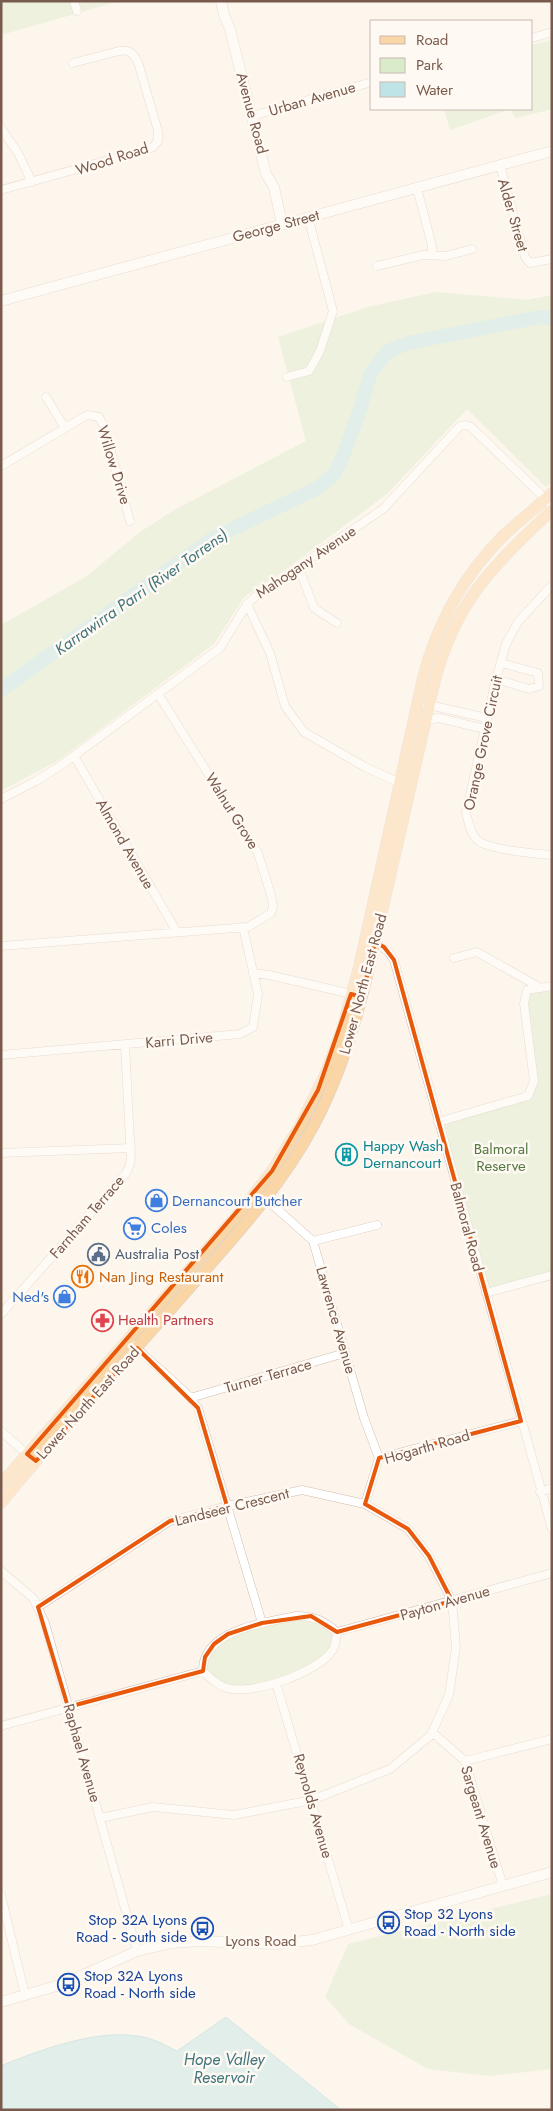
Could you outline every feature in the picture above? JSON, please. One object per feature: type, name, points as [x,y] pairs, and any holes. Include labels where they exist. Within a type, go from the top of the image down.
[{"type":"main road","name":"Lower North East Road","points":[[406,785],[416,711],[430,654],[442,623],[456,596],[494,546],[550,499]]},
{"type":"main road","name":"Lower North East Road","points":[[1,1484],[31,1458],[137,1348],[266,1199],[298,1153],[325,1102],[345,1054],[406,785],[443,652],[467,602],[498,562],[552,510]]},
{"type":"main road","name":"Lower North East Road","points":[[1,1503],[31,1458],[127,1340],[240,1212],[280,1158],[305,1116],[325,1075],[357,995]]},
{"type":"street","points":[[74,1],[77,11]]},
{"type":"street","name":"Avenue Road","points":[[221,1],[265,162],[266,174],[274,187],[282,224]]},
{"type":"street","points":[[533,38],[552,32]]},
{"type":"street","name":"Wood Road","points":[[1,190],[145,150],[153,147],[158,141],[156,123],[134,53],[126,50],[119,51],[73,62]]},
{"type":"street","name":"Urban Avenue","points":[[252,116],[370,83]]},
{"type":"street","points":[[1,128],[18,153],[32,182]]},
{"type":"street","name":"George Street","points":[[1,301],[552,151]]},
{"type":"street","name":"Alder Street","points":[[500,165],[525,257],[530,262],[552,259]]},
{"type":"street","points":[[417,188],[432,246],[432,254]]},
{"type":"street","points":[[287,377],[310,371],[320,351],[333,311],[308,217]]},
{"type":"street","points":[[377,266],[423,255],[446,256],[472,249]]},
{"type":"street","points":[[46,398],[65,428]]},
{"type":"street","name":"Willow Drive","points":[[1,466],[87,415],[99,417],[102,421],[130,521]]},
{"type":"street","name":"Mahogany Avenue","points":[[1,799],[36,781],[74,756],[220,648],[247,604],[383,509],[441,444],[460,426],[471,426],[550,499]]},
{"type":"street","points":[[299,568],[314,608],[336,623]]},
{"type":"street","name":"Orange Grove Circuit","points":[[552,585],[518,622],[506,644],[496,679],[466,813],[472,833],[482,843],[532,854],[552,854]]},
{"type":"street","points":[[247,604],[270,653],[285,706],[304,732],[365,767],[406,785]]},
{"type":"street","points":[[496,679],[529,689],[539,686],[538,673],[501,663]]},
{"type":"street","name":"Walnut Grove","points":[[158,694],[250,838],[262,861],[273,906],[271,913],[245,927]]},
{"type":"street","points":[[416,711],[429,704],[487,718]]},
{"type":"street","points":[[425,720],[439,718],[485,729]]},
{"type":"street","name":"Almond Avenue","points":[[74,756],[177,932]]},
{"type":"street","points":[[1,946],[245,927]]},
{"type":"street","name":"Karri Drive","points":[[1,1055],[240,1034],[253,1027],[258,994],[245,927]]},
{"type":"street","name":"Balmoral Road","points":[[370,940],[388,951],[394,960],[540,1492],[552,1528]]},
{"type":"street","points":[[454,958],[477,952],[538,987]]},
{"type":"street","points":[[253,973],[357,995]]},
{"type":"street","points":[[438,1122],[528,1096],[534,1081],[524,1004],[528,990],[552,986]]},
{"type":"street","name":"Farnham Terrace","points":[[1,1314],[127,1172],[131,1160],[131,1148],[125,1044]]},
{"type":"street","points":[[1,1154],[131,1148]]},
{"type":"street","points":[[266,1199],[313,1241],[377,1225]]},
{"type":"street","name":"Lawrence Avenue","points":[[313,1241],[364,1418],[379,1458]]},
{"type":"street","points":[[486,1293],[552,1275]]},
{"type":"street","points":[[127,1340],[190,1398],[198,1408],[262,1623]]},
{"type":"street","name":"Turner Terrace","points":[[190,1398],[345,1353]]},
{"type":"street","name":"Hogarth Road","points":[[365,1504],[379,1458],[521,1421]]},
{"type":"street","points":[[1,1431],[31,1458]]},
{"type":"street","points":[[540,1492],[552,1488]]},
{"type":"street","name":"Landseer Crescent","points":[[38,1606],[170,1521],[227,1506],[302,1490],[365,1504],[408,1529],[429,1556],[452,1601],[456,1648],[449,1695],[432,1732],[390,1769],[312,1800],[234,1815],[153,1807],[100,1818]]},
{"type":"street","name":"Raphael Avenue","points":[[1,1571],[30,1595],[38,1606],[45,1623],[137,1951]]},
{"type":"street","name":"Payton Avenue","points":[[337,1632],[552,1573]]},
{"type":"street","points":[[296,1616],[311,1616],[337,1632],[334,1650],[323,1660],[309,1670],[276,1682],[244,1690],[228,1689],[215,1683],[203,1671],[205,1656],[214,1644],[228,1634],[262,1623],[296,1616]]},
{"type":"street","points":[[1,1726],[203,1671]]},
{"type":"street","name":"Reynolds Avenue","points":[[276,1682],[312,1800],[348,1930]]},
{"type":"street","name":"Sargeant Avenue","points":[[432,1732],[465,1761],[503,1886]]},
{"type":"street","points":[[465,1761],[552,1739]]},
{"type":"street","name":"Lyons Road","points":[[1,2002],[64,1984],[137,1951],[172,1943],[199,1940],[255,1944],[298,1942],[348,1930],[552,1872]]},
{"type":"street","points":[[1,1895],[25,1995]]},
{"type":"highlighted area","points":[[375,942],[384,947],[394,960],[521,1421],[379,1458],[365,1504],[408,1529],[429,1556],[452,1601],[337,1632],[311,1616],[262,1623],[228,1634],[214,1644],[205,1657],[203,1671],[68,1707],[38,1607],[170,1521],[227,1506],[198,1408],[137,1348],[36,1461],[27,1454],[272,1171],[318,1090],[351,994],[362,997]]},
{"type":"green space","points":[[1,1],[120,1],[1,35]]},
{"type":"green space","points":[[552,40],[552,109],[516,118],[511,110],[533,110],[533,45]]},
{"type":"green space","points":[[444,110],[507,110],[450,130]]},
{"type":"green space","points":[[436,292],[527,300],[552,295],[552,481],[546,487],[467,409],[387,494],[286,569],[244,597],[214,644],[59,760],[1,791],[1,625],[87,576],[140,532],[176,509],[306,441],[278,337],[368,307]]},
{"type":"green space","name":"Balmoral Reserve","points":[[552,986],[552,1275],[486,1293],[438,1122],[528,1096],[534,1081],[524,1004],[527,990]]},
{"type":"green space","points":[[311,1616],[337,1632],[323,1661],[276,1683],[228,1689],[203,1671],[205,1657],[228,1634]]},
{"type":"green space","points":[[552,1894],[552,2069],[490,2076],[428,2069],[349,2024],[325,1997],[348,1944]]},
{"type":"water","points":[[528,315],[552,315],[552,323],[538,322],[498,326]]},
{"type":"water","name":"Hope Valley Reservoir","points":[[226,2017],[341,2110],[1,2110],[1,2066],[3,2065],[58,2045],[99,2036],[139,2036],[159,2042],[177,2051]]},
{"type":"waterway","name":"Karrawirra Parri (River Torrens)","points":[[1,690],[215,537],[318,488],[334,474],[343,456],[371,373],[388,351],[408,343],[540,317],[552,318]]},
{"type":"place","name":"Happy Wash Dernancourt","points":[[347,1155]]},
{"type":"place","name":"Dernancourt Butcher","points":[[156,1201]]},
{"type":"place","name":"Coles","points":[[135,1228]]},
{"type":"place","name":"Australia Post","points":[[99,1254]]},
{"type":"place","name":"Nan Jing Restaurant","points":[[83,1277]]},
{"type":"place","name":"Ned's","points":[[65,1297]]},
{"type":"place","name":"Health Partners","points":[[102,1320]]},
{"type":"place","name":"Stop 32 Lyons Road - North side","points":[[388,1923]]},
{"type":"place","name":"Stop 32A Lyons Road - South side","points":[[203,1929]]},
{"type":"place","name":"Stop 32A Lyons Road - North side","points":[[68,1985]]}]
